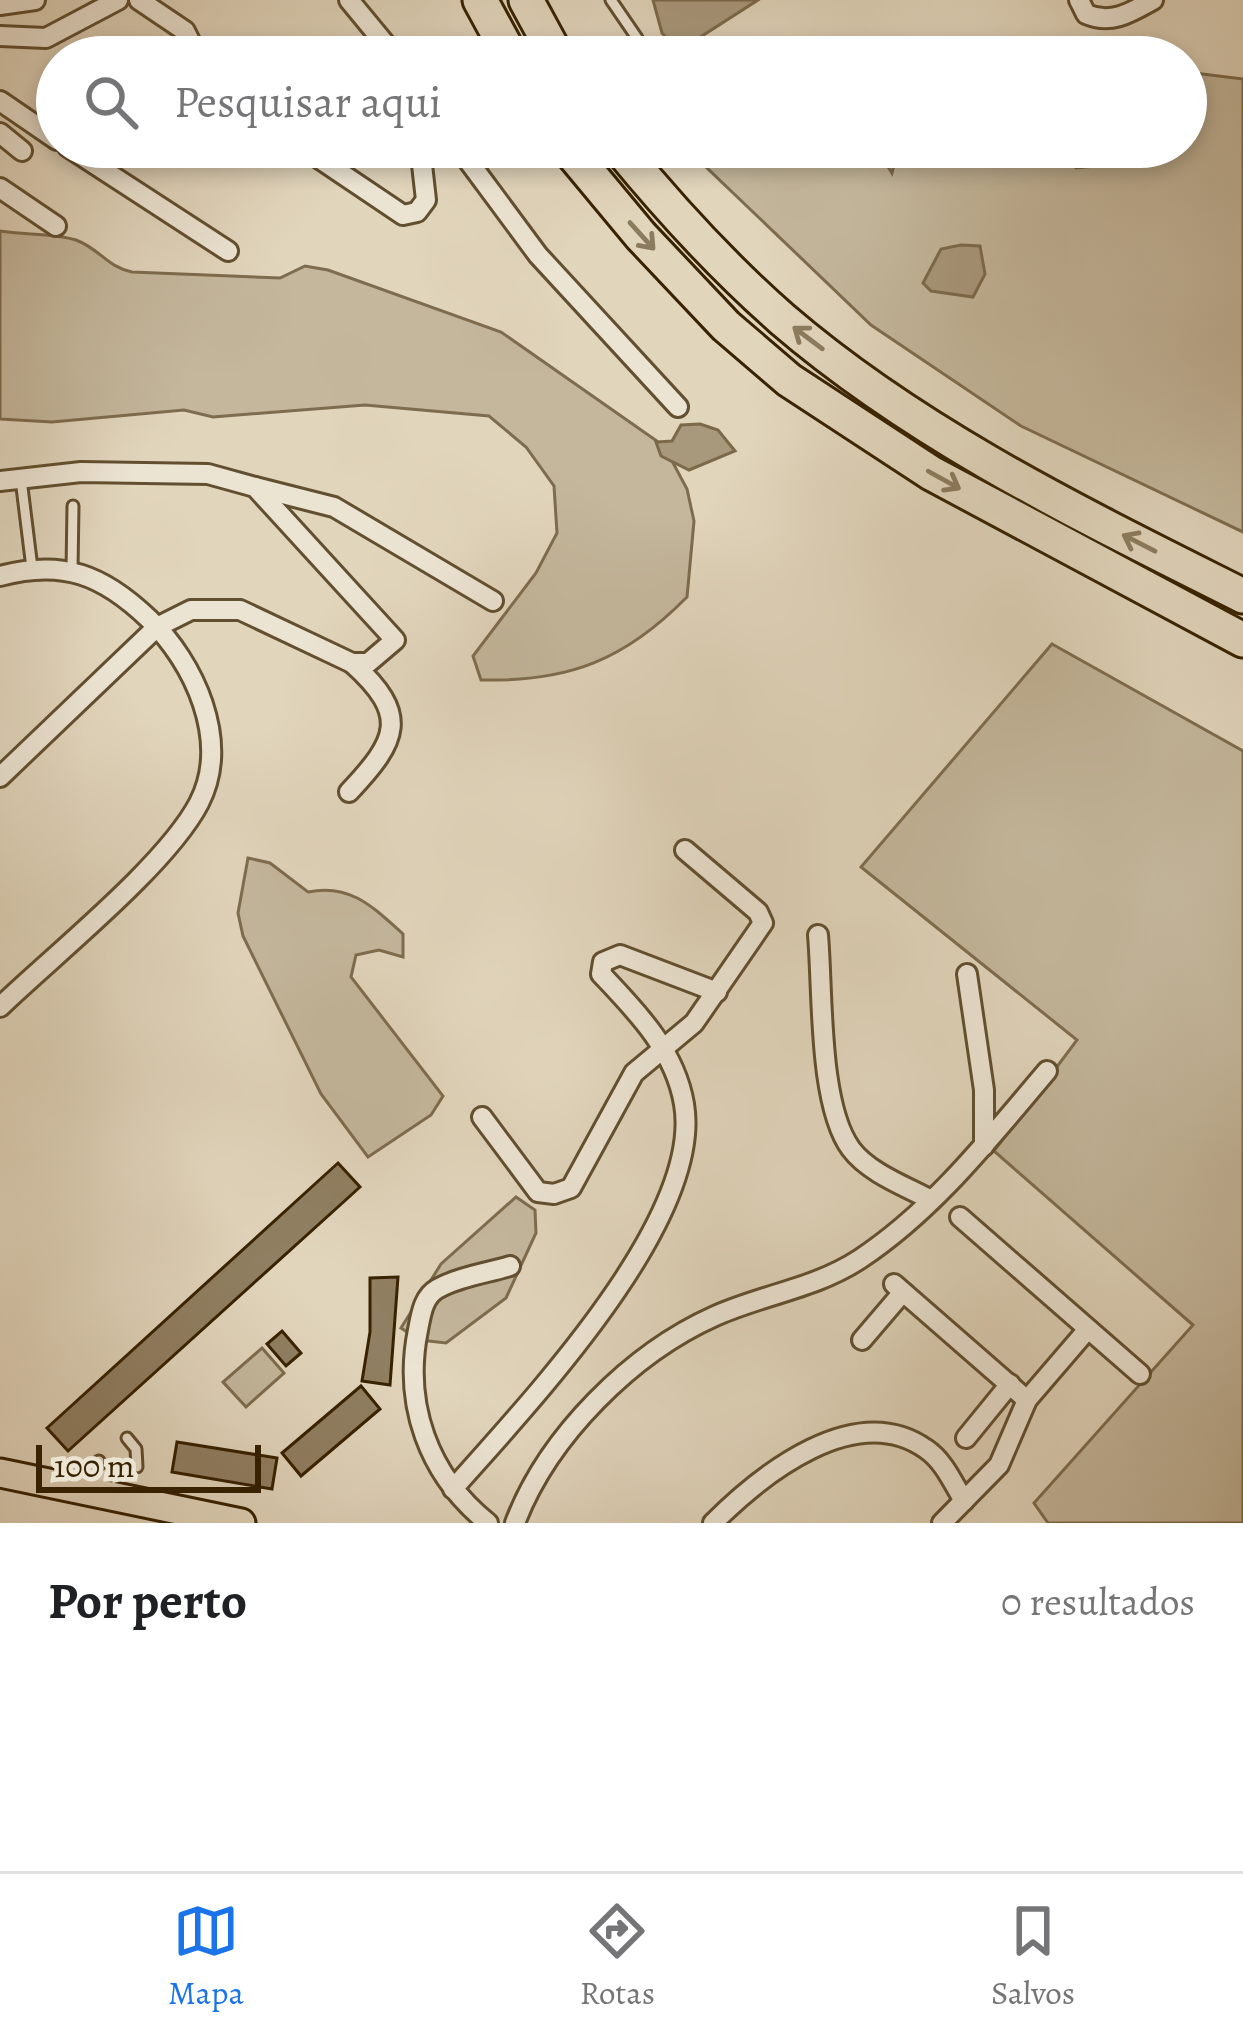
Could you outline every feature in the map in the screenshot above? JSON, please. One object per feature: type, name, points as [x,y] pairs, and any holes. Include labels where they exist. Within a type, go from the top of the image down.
[{"type":"highway","points":[[480,0],[500,36]]},
{"type":"highway","points":[[526,0],[546,36]]},
{"type":"highway","points":[[585,168],[655,251],[789,380],[932,473],[1243,640]]},
{"type":"highway","points":[[639,168],[782,319],[897,404],[1067,507],[1243,596]]},
{"type":"main road","points":[[0,1473],[241,1523]]},
{"type":"street","points":[[0,5],[34,0]]},
{"type":"street","points":[[50,36],[118,0]]},
{"type":"street","points":[[139,0],[188,36]]},
{"type":"street","points":[[349,0],[379,36]]},
{"type":"street","points":[[1078,0],[1086,14],[1100,20],[1127,15],[1153,0]]},
{"type":"street","points":[[0,36],[36,38]]},
{"type":"street","points":[[0,101],[36,126]]},
{"type":"street","points":[[0,133],[22,151]]},
{"type":"street","points":[[101,168],[228,250]]},
{"type":"street","points":[[333,168],[403,215],[417,212],[426,200],[422,168]]},
{"type":"street","points":[[474,168],[538,255],[678,407]]},
{"type":"street","points":[[0,188],[56,226]]},
{"type":"street","points":[[0,481],[81,472],[208,474],[334,507],[494,601]]},
{"type":"street","points":[[255,487],[394,635],[392,646],[368,663],[352,663]]},
{"type":"street","points":[[0,576],[32,568],[72,570],[119,590],[157,627],[199,689],[208,729],[202,799],[176,838],[0,1007]]},
{"type":"street","points":[[0,777],[157,627],[191,610],[240,610],[352,663],[386,698],[391,742],[349,793]]},
{"type":"street","points":[[482,1117],[538,1192],[554,1194],[571,1188],[634,1073],[694,1023],[763,923],[758,912],[685,850]]},
{"type":"street","points":[[818,935],[830,1078],[840,1127],[852,1150],[870,1167],[931,1200]]},
{"type":"street","points":[[453,1490],[584,1332],[655,1228],[679,1177],[686,1147],[684,1097],[663,1046],[602,974],[604,962],[620,955],[717,992]]},
{"type":"street","points":[[967,974],[983,1090],[984,1146]]},
{"type":"street","points":[[515,1523],[536,1482],[585,1416],[633,1366],[719,1314],[818,1283],[862,1258],[931,1200],[1047,1071]]},
{"type":"street","points":[[960,1217],[1140,1374]]},
{"type":"street","points":[[488,1523],[453,1490],[425,1438],[412,1387],[424,1304],[435,1289],[510,1266]]},
{"type":"street","points":[[862,1340],[898,1288],[1028,1400]]},
{"type":"street","points":[[942,1523],[999,1465],[1028,1400],[1088,1329]]},
{"type":"street","points":[[966,1438],[1010,1384]]},
{"type":"street","points":[[713,1523],[791,1459],[839,1438],[908,1438],[929,1450],[964,1502]]},
{"type":"lane","points":[[611,0],[636,36]]},
{"type":"lane","points":[[21,479],[32,568]]},
{"type":"lane","points":[[72,570],[73,506]]},
{"type":"lane","points":[[127,1438],[136,1449],[137,1467]]},
{"type":"lane","points":[[77,1490],[99,1461]]},
{"type":"lane","points":[[77,1490],[109,1472]]},
{"type":"shaded area","points":[[653,0],[758,0],[702,36],[662,33]]},
{"type":"shaded area","points":[[1207,75],[1243,79],[1243,532],[1021,426],[871,325],[707,168],[889,168],[892,173],[893,168],[1207,168]]},
{"type":"shaded area","points":[[0,231],[76,240],[132,272],[280,278],[305,266],[328,270],[501,332],[664,446],[687,489],[694,521],[687,597],[641,637],[594,663],[542,677],[481,680],[473,656],[536,573],[557,533],[554,486],[526,447],[489,416],[365,405],[213,417],[184,410],[52,422],[0,419]]},
{"type":"shaded area","points":[[980,246],[985,274],[973,297],[931,291],[923,283],[941,249]]},
{"type":"shaded area","points":[[681,425],[718,430],[735,451],[689,470],[661,456],[656,442],[672,441]]},
{"type":"shaded area","points":[[1052,644],[1243,751],[1243,1523],[1048,1523],[1034,1503],[1193,1325],[994,1151],[1077,1040],[861,867]]},
{"type":"shaded area","points":[[248,858],[270,863],[308,892],[349,894],[403,934],[403,957],[379,950],[356,955],[351,977],[443,1096],[431,1115],[368,1157],[321,1094],[243,936],[238,913]]},
{"type":"shaded area","points":[[516,1197],[535,1210],[536,1233],[506,1298],[446,1343],[420,1340],[401,1328],[441,1264]]},
{"type":"shaded area","points":[[262,1348],[284,1373],[246,1407],[223,1382]]},
{"type":"building","points":[[338,1163],[360,1187],[68,1451],[47,1428]]},
{"type":"building","points":[[398,1277],[390,1385],[362,1381],[370,1332],[370,1278]]},
{"type":"building","points":[[282,1331],[301,1353],[286,1366],[267,1344]]},
{"type":"building","points":[[361,1386],[380,1409],[301,1476],[282,1453]]},
{"type":"building","points":[[177,1442],[277,1458],[272,1489],[172,1472]]}]
